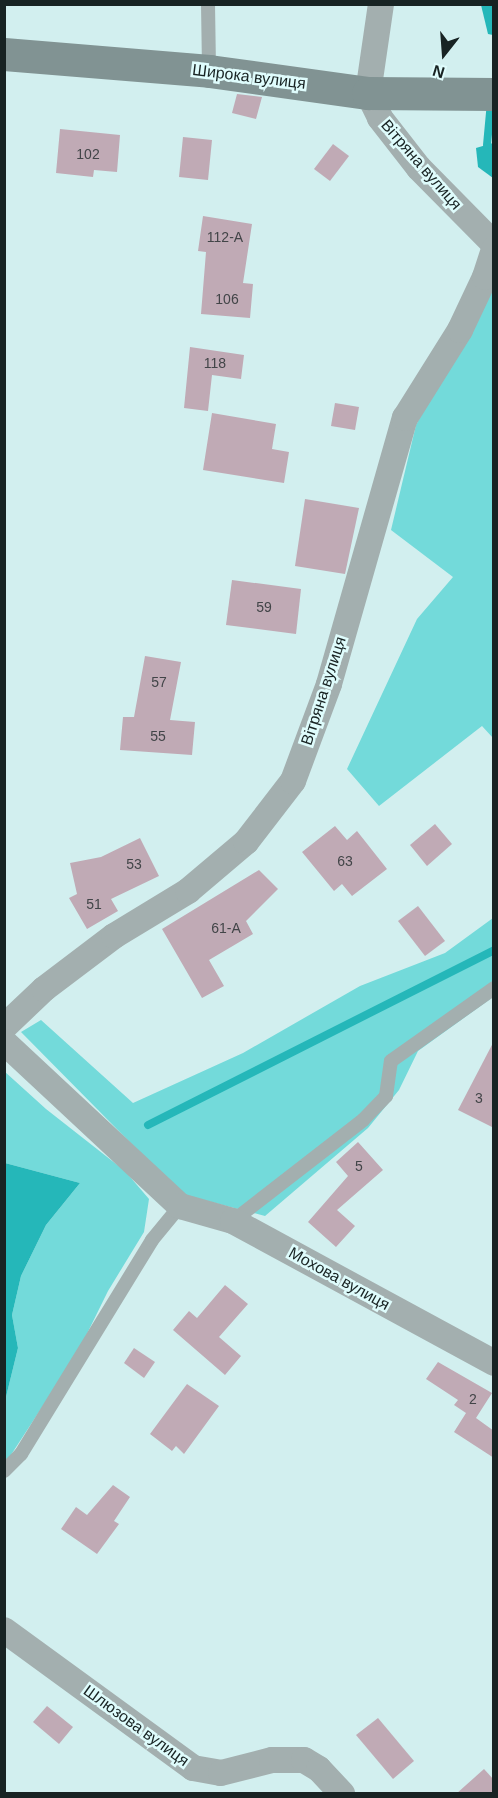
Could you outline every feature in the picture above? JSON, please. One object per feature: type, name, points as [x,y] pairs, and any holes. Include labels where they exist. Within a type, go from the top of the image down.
[{"type":"main road","name":"Широка вулиця","points":[[4,54],[209,71],[368,93],[494,94]]},
{"type":"street","points":[[368,93],[381,4]]},
{"type":"street","name":"Вітряна вулиця","points":[[368,93],[380,118],[420,168],[494,244]]},
{"type":"street","name":"Вітряна вулиця","points":[[4,1027],[44,989],[114,936],[205,877],[246,842],[293,781],[330,684],[405,418],[460,330],[485,277],[494,249]]},
{"type":"street","points":[[4,1042],[180,1206]]},
{"type":"street","name":"Мохова вулиця","points":[[180,1206],[233,1221],[494,1363]]},
{"type":"street","name":"Шлюзова вулиця","points":[[4,1630],[193,1768],[220,1773],[272,1760],[304,1760],[319,1769],[342,1794]]},
{"type":"lane","points":[[208,4],[209,71]]},
{"type":"lane","points":[[233,1221],[363,1120],[386,1096],[391,1061],[494,988]]},
{"type":"lane","points":[[4,1471],[21,1454],[152,1240],[180,1206]]},
{"type":"shaded area","points":[[481,5],[493,5],[493,35],[488,34]]},
{"type":"shaded area","points":[[494,143],[493,178],[478,167],[476,148]]},
{"type":"shaded area","points":[[493,283],[493,738],[482,726],[379,806],[347,769],[417,619],[453,577],[391,530],[416,425]]},
{"type":"shaded area","points":[[493,918],[493,997],[418,1051],[399,1090],[368,1128],[265,1216],[181,1194],[21,1032],[41,1020],[133,1103],[243,1053],[360,986],[445,953]]},
{"type":"shaded area","points":[[4,1071],[46,1109],[125,1171],[149,1199],[144,1232],[108,1291],[78,1352],[5,1464],[5,1401],[18,1348],[12,1315],[21,1276],[46,1225],[80,1183],[5,1163]]},
{"type":"shaded area","points":[[5,1163],[80,1183],[46,1225],[21,1276],[12,1315],[18,1348],[5,1401]]},
{"type":"building","points":[[237,94],[262,97],[256,119],[232,113]]},
{"type":"building","points":[[60,129],[120,135],[117,172],[94,170],[93,177],[56,173]]},
{"type":"building","points":[[183,137],[212,140],[208,180],[179,177]]},
{"type":"building","points":[[333,144],[349,156],[330,181],[314,169]]},
{"type":"building","points":[[203,216],[252,224],[243,283],[253,284],[250,318],[201,314],[206,252],[198,251]]},
{"type":"building","points":[[190,347],[244,355],[241,379],[212,375],[208,411],[184,408]]},
{"type":"building","points":[[335,403],[359,407],[355,430],[331,426]]},
{"type":"building","points":[[212,413],[276,424],[272,449],[289,452],[284,483],[203,470]]},
{"type":"building","points":[[305,499],[359,508],[345,574],[295,566]]},
{"type":"building","points":[[232,580],[301,589],[296,634],[226,625]]},
{"type":"building","points":[[145,656],[181,662],[170,720],[195,722],[192,755],[120,750],[123,717],[134,717]]},
{"type":"building","points":[[435,824],[452,844],[427,866],[410,845]]},
{"type":"building","points":[[335,826],[347,840],[357,831],[387,869],[352,896],[342,884],[334,891],[302,852]]},
{"type":"building","points":[[140,838],[159,876],[111,899],[118,911],[87,929],[69,898],[77,894],[70,863],[101,857]]},
{"type":"building","points":[[259,870],[278,889],[246,921],[253,934],[209,960],[224,986],[202,998],[162,929]]},
{"type":"building","points":[[418,906],[445,941],[425,956],[398,921]]},
{"type":"building","points":[[494,1041],[494,1128],[458,1110]]},
{"type":"building","points":[[358,1142],[383,1170],[337,1210],[355,1226],[336,1247],[308,1222],[348,1176],[336,1162]]},
{"type":"building","points":[[225,1285],[248,1304],[219,1337],[241,1356],[225,1375],[173,1330],[189,1311],[197,1318]]},
{"type":"building","points":[[134,1348],[155,1362],[144,1378],[124,1363]]},
{"type":"building","points":[[438,1362],[492,1393],[476,1418],[494,1431],[494,1458],[454,1432],[466,1413],[454,1405],[458,1400],[426,1379]]},
{"type":"building","points":[[187,1384],[219,1406],[184,1454],[176,1446],[172,1451],[150,1434]]},
{"type":"building","points":[[113,1485],[130,1497],[114,1521],[119,1524],[97,1554],[61,1529],[76,1507],[87,1515]]},
{"type":"building","points":[[47,1706],[73,1727],[59,1744],[33,1722]]},
{"type":"building","points":[[378,1718],[414,1761],[393,1779],[356,1735]]},
{"type":"building","points":[[484,1769],[494,1780],[494,1794],[456,1794]]},
{"type":"waterway","points":[[487,145],[491,102]]},
{"type":"waterway","points":[[148,1125],[494,950]]}]
